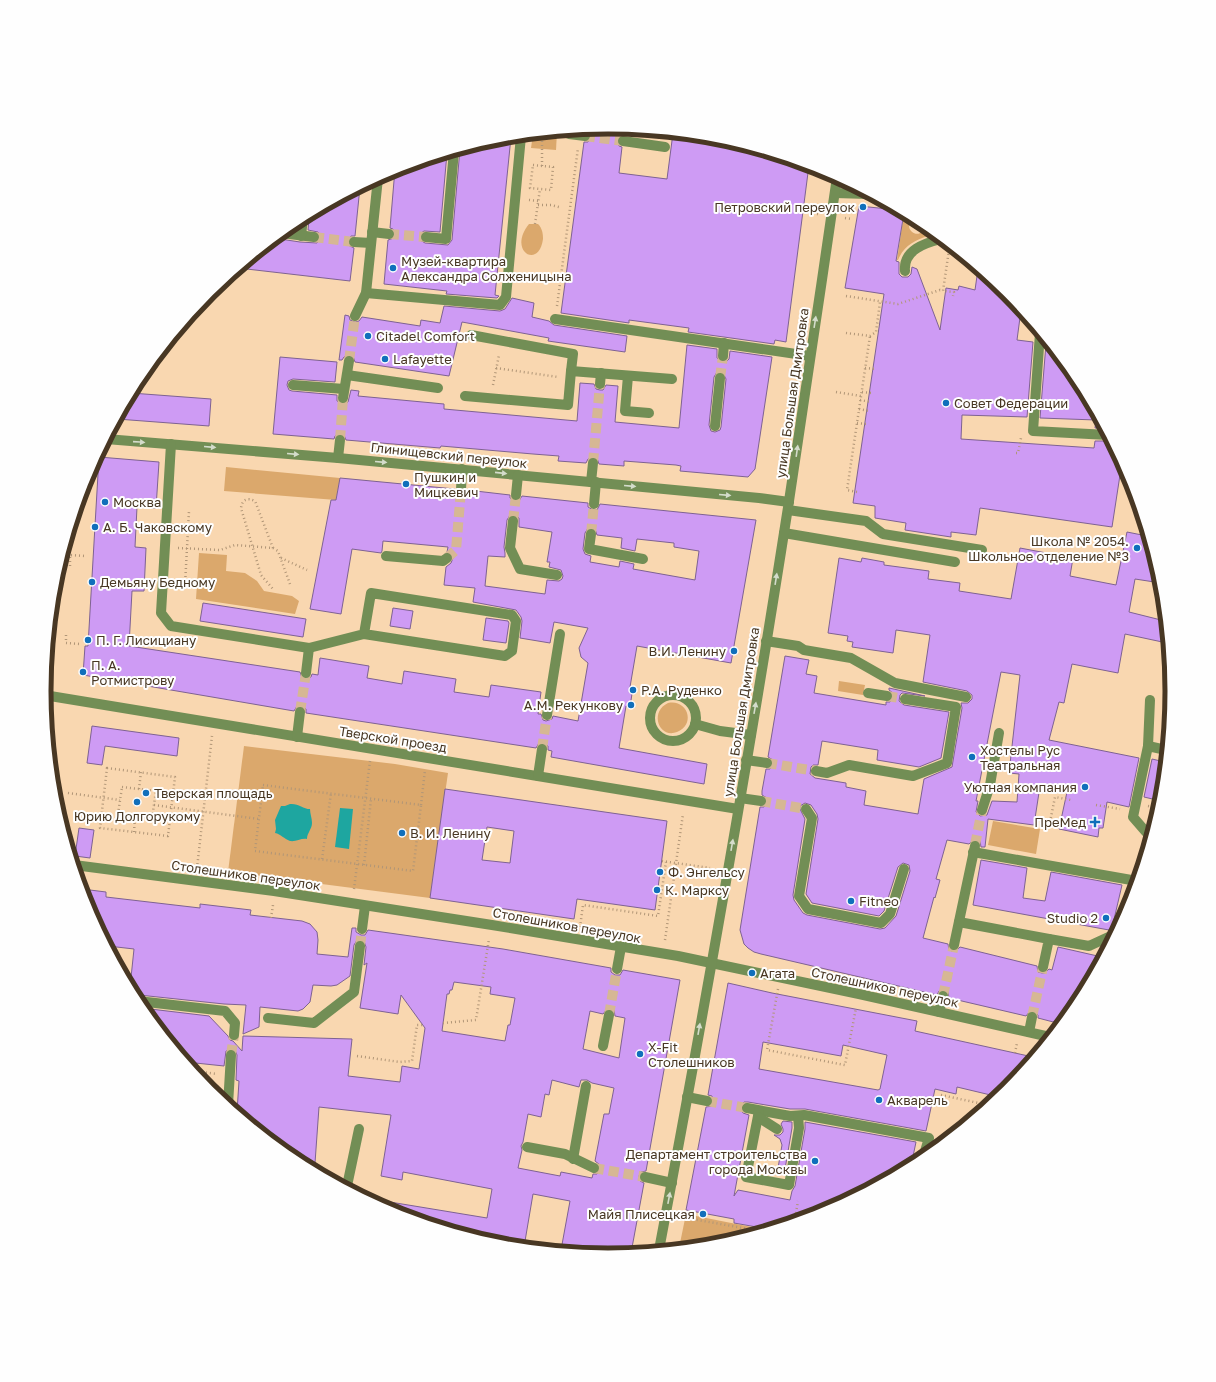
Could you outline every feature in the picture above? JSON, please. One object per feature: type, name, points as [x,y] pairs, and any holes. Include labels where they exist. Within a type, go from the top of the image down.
[{"type":"street","points":[[575,135],[582,136]]},
{"type":"street","points":[[366,293],[500,305],[506,297],[520,141]]},
{"type":"street","points":[[623,141],[665,147]]},
{"type":"street","points":[[426,237],[446,239],[454,156]]},
{"type":"street","name":"улица Большая Дмитровка","points":[[660,1245],[740,798],[784,533],[836,183]]},
{"type":"street","points":[[355,316],[366,293],[377,184]]},
{"type":"street","points":[[835,193],[859,194]]},
{"type":"street","points":[[301,236],[302,226]]},
{"type":"street","points":[[372,232],[389,234]]},
{"type":"street","points":[[290,234],[314,237]]},
{"type":"street","points":[[905,271],[906,261],[915,249],[935,241]]},
{"type":"street","points":[[354,242],[371,243]]},
{"type":"street","points":[[555,319],[810,356]]},
{"type":"street","points":[[465,396],[568,405],[571,375],[573,354],[471,335]]},
{"type":"street","points":[[1040,339],[1033,431],[1102,435]]},
{"type":"street","points":[[723,356],[724,343]]},
{"type":"street","points":[[293,384],[344,393],[349,361]]},
{"type":"street","points":[[571,375],[601,373],[672,379]]},
{"type":"street","points":[[600,384],[601,373]]},
{"type":"street","points":[[347,375],[438,388]]},
{"type":"street","points":[[628,376],[626,411],[650,413]]},
{"type":"street","points":[[715,426],[720,378]]},
{"type":"street","name":"Глинищевский переулок","points":[[111,439],[462,469],[594,482],[788,506],[866,521],[883,534],[982,550]]},
{"type":"street","points":[[338,458],[340,440]]},
{"type":"street","points":[[171,444],[161,614],[171,626],[309,648],[364,634],[504,656],[512,651],[516,621],[512,615],[370,593],[364,634]]},
{"type":"street","points":[[593,463],[594,504]]},
{"type":"street","points":[[461,490],[462,469]]},
{"type":"street","points":[[516,495],[518,475]]},
{"type":"street","points":[[513,521],[510,548],[520,569],[557,575]]},
{"type":"street","points":[[784,533],[955,562]]},
{"type":"street","points":[[591,534],[589,549],[643,559]]},
{"type":"street","points":[[386,556],[443,561],[447,558]]},
{"type":"street","points":[[547,715],[560,634]]},
{"type":"street","points":[[766,641],[798,646],[804,650],[851,658],[895,683],[966,697]]},
{"type":"street","points":[[306,673],[309,648]]},
{"type":"street","points":[[868,693],[887,696]]},
{"type":"street","points":[[670,694],[679,695],[687,699],[693,706],[696,715],[695,724],[691,732],[684,738],[676,741],[666,740],[658,736],[652,729],[649,720],[650,711],[654,703],[661,697],[670,694]]},
{"type":"street","name":"Тверской проезд","points":[[51,696],[738,809]]},
{"type":"street","points":[[816,771],[827,773],[849,765],[913,776],[947,763],[956,708],[905,699]]},
{"type":"street","points":[[1147,832],[1133,817],[1148,746],[1150,700]]},
{"type":"street","points":[[297,737],[300,712]]},
{"type":"street","points":[[695,724],[720,731],[750,736]]},
{"type":"street","points":[[982,810],[990,785],[999,733]]},
{"type":"street","points":[[1148,746],[1162,749]]},
{"type":"street","points":[[538,776],[542,749]]},
{"type":"street","points":[[746,760],[767,763]]},
{"type":"street","points":[[740,798],[761,802]]},
{"type":"street","points":[[806,809],[812,818],[799,896],[808,909],[881,923],[890,914],[904,869]]},
{"type":"street","points":[[954,946],[974,849],[1131,880]]},
{"type":"street","name":"Столешников переулок","points":[[80,866],[274,891],[578,939],[780,977],[1045,1036]]},
{"type":"street","points":[[362,929],[365,906]]},
{"type":"street","points":[[959,922],[1088,946],[1108,937]]},
{"type":"street","points":[[1043,967],[1049,939]]},
{"type":"street","points":[[268,1018],[314,1023],[354,992],[360,946]]},
{"type":"street","points":[[617,969],[621,947]]},
{"type":"street","points":[[939,1012],[942,996]]},
{"type":"street","points":[[147,1003],[225,1011],[235,1023],[234,1035]]},
{"type":"street","points":[[603,1046],[609,1014]]},
{"type":"street","points":[[1029,1032],[1032,1017]]},
{"type":"street","points":[[228,1098],[231,1055]]},
{"type":"street","points":[[573,1159],[586,1086]]},
{"type":"street","points":[[687,1097],[707,1101]]},
{"type":"street","points":[[746,1108],[758,1114],[777,1129]]},
{"type":"street","points":[[758,1114],[746,1177],[788,1185],[799,1128],[798,1116]]},
{"type":"street","points":[[758,1114],[790,1116],[804,1115],[929,1138],[927,1147]]},
{"type":"street","points":[[348,1183],[359,1129]]},
{"type":"street","points":[[527,1147],[565,1154],[594,1168]]},
{"type":"street","points":[[645,1177],[672,1183]]},
{"type":"path","points":[[555,319],[582,136]]},
{"type":"path","points":[[542,138],[542,166]]},
{"type":"path","points":[[532,165],[542,166],[553,167],[551,190],[530,188],[532,165]]},
{"type":"path","points":[[535,224],[540,189]]},
{"type":"path","points":[[538,205],[551,205],[559,207]]},
{"type":"path","points":[[943,291],[949,250]]},
{"type":"path","points":[[846,296],[898,304],[940,290],[954,292],[953,296]]},
{"type":"path","points":[[846,332],[870,336],[876,332],[880,315],[880,302]]},
{"type":"path","points":[[857,492],[847,490],[870,336]]},
{"type":"path","points":[[491,399],[502,340]]},
{"type":"path","points":[[496,368],[571,375]]},
{"type":"path","points":[[865,368],[876,369]]},
{"type":"path","points":[[836,392],[861,396]]},
{"type":"path","points":[[862,392],[872,393]]},
{"type":"path","points":[[860,400],[871,402]]},
{"type":"path","points":[[859,409],[870,411]]},
{"type":"path","points":[[857,423],[867,424]]},
{"type":"path","points":[[1016,453],[1018,453],[1020,441]]},
{"type":"path","points":[[273,548],[255,501],[245,499],[241,508],[261,575],[273,589]]},
{"type":"path","points":[[185,585],[189,511]]},
{"type":"path","points":[[165,547],[220,550],[236,545],[273,548],[278,551],[290,584]]},
{"type":"path","points":[[70,566],[70,556],[85,556]]},
{"type":"path","points":[[280,557],[307,570]]},
{"type":"path","points":[[66,635],[66,643],[80,644]]},
{"type":"path","points":[[196,880],[212,733]]},
{"type":"path","points":[[354,888],[372,749]]},
{"type":"path","points":[[107,768],[175,777],[168,836],[100,828],[103,798],[107,768]]},
{"type":"path","points":[[139,789],[141,772]]},
{"type":"path","points":[[421,805],[263,785],[255,851],[413,871],[421,805],[424,778]]},
{"type":"path","points":[[363,780],[368,781]]},
{"type":"path","points":[[362,785],[367,786]]},
{"type":"path","points":[[122,787],[156,791],[152,818],[118,814],[120,800],[122,787]]},
{"type":"path","points":[[68,793],[120,800]]},
{"type":"path","points":[[322,859],[331,793]]},
{"type":"path","points":[[1050,822],[1055,797],[1071,800]]},
{"type":"path","points":[[364,865],[371,799]]},
{"type":"path","points":[[663,954],[685,800]]},
{"type":"path","points":[[154,805],[171,806],[259,819]]},
{"type":"path","points":[[1096,805],[1134,812]]},
{"type":"path","points":[[134,832],[135,816]]},
{"type":"path","points":[[662,861],[710,868]]},
{"type":"path","points":[[578,939],[583,905],[658,916],[666,862]]},
{"type":"path","points":[[443,1023],[476,1020],[492,925]]},
{"type":"path","points":[[780,977],[767,1050],[845,1065],[859,994]]},
{"type":"path","points":[[357,1056],[400,1062],[412,1061],[417,1025],[423,1025]]},
{"type":"path","points":[[202,1072],[216,1074]]},
{"type":"path","points":[[941,1095],[982,1104]]},
{"type":"path","points":[[796,1213],[798,1202]]},
{"type":"path","points":[[680,1217],[749,1230]]},
{"type":"shaded area","points":[[557,137],[556,150],[531,148],[532,139]]},
{"type":"shaded area","points":[[903,219],[910,223],[910,230],[916,234],[922,232],[931,237],[929,238],[928,236],[914,242],[903,251],[897,260]]},
{"type":"shaded area","points":[[529,224],[538,224],[543,237],[540,248],[536,254],[531,255],[526,253],[521,242],[523,234]]},
{"type":"shaded area","points":[[226,467],[340,478],[336,500],[224,491]]},
{"type":"shaded area","points":[[199,553],[227,555],[226,571],[245,573],[257,581],[264,591],[292,596],[299,601],[295,614],[196,599]]},
{"type":"shaded area","points":[[839,681],[865,685],[863,695],[838,691]]},
{"type":"shaded area","points":[[668,703],[681,705],[687,713],[688,719],[686,724],[683,729],[677,732],[665,732],[659,724],[659,712],[662,707]]},
{"type":"shaded area","points":[[244,746],[395,764],[448,773],[430,898],[228,872]]},
{"type":"shaded area","points":[[993,821],[1040,829],[1036,854],[988,845]]},
{"type":"shaded area","points":[[686,1214],[756,1228],[717,1237],[680,1243]]},
{"type":"water","points":[[296,804],[310,809],[312,825],[307,839],[290,841],[275,833],[275,820],[281,806]]},
{"type":"water","points":[[340,808],[353,809],[349,849],[335,847]]},
{"type":"building","points":[[591,134],[624,134],[618,137],[617,140],[619,146],[622,147],[619,173],[667,179],[672,138],[717,145],[752,153],[808,171],[786,342],[775,340],[774,344],[688,332],[689,328],[629,320],[629,323],[561,313],[584,142],[588,142]]},
{"type":"building","points":[[510,143],[495,295],[499,296],[497,298],[446,294],[447,291],[384,284],[388,240],[394,238],[395,234],[393,229],[390,228],[394,176],[447,158],[440,232],[424,231],[421,233],[420,240],[425,243],[448,245],[452,240],[460,154]]},
{"type":"building","points":[[359,192],[355,236],[351,236],[348,241],[348,245],[354,248],[350,281],[245,269],[283,239],[317,243],[320,238],[318,232],[308,230],[309,222]]},
{"type":"building","name":"Совет Федерации","points":[[859,206],[885,209],[903,219],[896,261],[899,262],[899,274],[902,277],[908,277],[911,274],[912,267],[917,269],[940,330],[946,288],[958,290],[959,286],[975,290],[977,274],[1020,317],[1017,340],[1033,342],[1027,417],[962,415],[961,439],[1094,448],[1095,441],[1106,441],[1120,472],[1112,527],[980,508],[976,535],[951,532],[951,537],[905,530],[906,523],[875,518],[875,506],[853,503],[884,294],[845,288]]},
{"type":"building","points":[[512,298],[534,303],[532,317],[549,321],[554,325],[627,336],[625,352],[548,341],[549,338],[462,322],[449,376],[355,362],[353,356],[350,355],[344,357],[342,360],[339,360],[345,315],[349,316],[350,320],[355,322],[359,321],[362,317],[420,326],[421,320],[440,323],[444,306],[500,311],[505,309]]},
{"type":"building","points":[[687,345],[717,349],[717,358],[722,362],[726,362],[729,359],[730,351],[772,357],[755,469],[748,477],[680,471],[681,466],[676,465],[624,461],[624,466],[599,464],[597,458],[593,457],[588,459],[586,463],[558,461],[559,456],[346,440],[344,435],[340,434],[335,436],[334,439],[273,434],[280,357],[337,362],[335,382],[293,379],[288,381],[287,385],[289,390],[292,391],[337,395],[337,401],[342,404],[348,402],[351,390],[359,391],[358,396],[444,404],[444,409],[577,421],[580,383],[594,384],[596,389],[600,390],[603,390],[606,385],[618,386],[615,422],[679,428]],"holes":[[[717,372],[723,373],[726,379],[721,427],[720,430],[715,432],[711,431],[709,425],[714,377]]]},
{"type":"building","points":[[1046,347],[1071,382],[1094,420],[1040,418]]},
{"type":"building","points":[[138,394],[211,399],[209,426],[122,419]]},
{"type":"building","points":[[102,457],[159,462],[156,508],[137,507],[135,547],[146,548],[144,591],[132,591],[129,646],[300,672],[302,678],[306,679],[311,677],[312,674],[318,675],[320,658],[369,666],[367,678],[402,684],[404,671],[456,679],[454,692],[489,697],[491,685],[541,692],[538,714],[541,714],[543,720],[546,721],[552,719],[553,716],[578,721],[588,663],[581,657],[579,648],[588,628],[554,622],[550,643],[520,638],[522,621],[516,610],[473,602],[475,588],[444,585],[446,567],[451,563],[453,558],[452,554],[447,552],[448,547],[383,541],[381,553],[352,549],[341,614],[310,609],[331,500],[336,500],[340,478],[455,489],[455,493],[460,496],[464,496],[467,490],[510,495],[510,498],[515,501],[519,501],[522,496],[588,503],[588,507],[593,510],[597,510],[600,504],[756,520],[731,663],[637,646],[630,687],[633,687],[630,707],[626,706],[619,748],[707,764],[704,784],[551,757],[552,751],[548,750],[548,746],[543,743],[539,743],[536,748],[306,713],[306,709],[301,706],[297,706],[294,711],[83,675],[85,646],[88,646],[98,466]],"holes":[[[510,515],[514,515],[519,518],[519,527],[552,532],[547,562],[550,562],[549,567],[561,570],[563,576],[559,581],[547,580],[545,594],[485,586],[488,556],[505,557],[504,547],[507,520]],[[588,528],[595,529],[597,535],[622,538],[621,548],[635,551],[637,539],[674,543],[674,547],[699,551],[695,580],[633,569],[634,564],[620,561],[619,567],[590,562],[591,556],[585,554],[583,549],[585,533]]]},
{"type":"building","points":[[1127,532],[1142,535],[1154,582],[1135,579],[1129,612],[1160,620],[1163,642],[1125,634],[1118,673],[1072,664],[1064,703],[1059,702],[1049,740],[1139,758],[1129,807],[1107,802],[1103,828],[1099,828],[1098,837],[1059,829],[1067,792],[1040,786],[1034,825],[988,819],[985,847],[981,847],[980,841],[976,840],[973,840],[969,844],[947,840],[936,879],[940,880],[923,938],[948,944],[949,950],[952,951],[956,951],[960,947],[1037,966],[1038,972],[1042,973],[1045,973],[1049,969],[1052,970],[1058,947],[1098,956],[1055,1022],[1038,1018],[1038,1015],[1034,1011],[1030,1011],[1026,1016],[949,998],[948,992],[944,990],[939,991],[937,995],[761,954],[748,948],[744,944],[740,930],[760,807],[764,807],[767,802],[767,798],[762,795],[762,791],[766,769],[770,769],[773,764],[773,760],[768,757],[785,656],[809,660],[806,674],[817,676],[814,693],[886,705],[886,702],[890,702],[893,697],[893,693],[889,690],[889,688],[925,696],[902,693],[899,701],[904,705],[949,712],[941,758],[919,767],[877,760],[878,750],[822,741],[818,765],[813,765],[811,767],[810,774],[815,778],[846,783],[846,787],[866,791],[864,805],[918,814],[924,779],[952,767],[962,708],[961,703],[968,703],[972,699],[972,695],[967,691],[923,682],[930,635],[896,630],[893,653],[852,647],[853,642],[847,641],[848,636],[828,633],[839,558],[861,562],[862,558],[884,562],[884,565],[929,571],[928,579],[960,583],[959,591],[1011,599],[1020,548],[1073,558],[1070,576],[1116,585]],"holes":[[[1001,672],[1020,675],[1009,773],[1019,774],[1017,802],[992,801],[987,815],[980,816],[976,812],[978,801],[976,801]],[[805,803],[811,805],[817,814],[818,819],[806,894],[812,903],[879,916],[884,911],[898,867],[903,863],[909,865],[910,871],[896,916],[885,928],[880,929],[807,915],[803,913],[794,900],[793,895],[805,819],[800,806]]]},
{"type":"building","points":[[203,603],[306,619],[303,637],[200,621]]},
{"type":"building","points":[[393,608],[413,611],[410,629],[390,626]]},
{"type":"building","points":[[486,618],[508,621],[506,643],[483,640]]},
{"type":"building","points":[[92,726],[179,738],[177,756],[105,746],[102,765],[87,763]]},
{"type":"building","points":[[1152,759],[1160,761],[1154,799],[1144,797]]},
{"type":"building","points":[[445,789],[667,821],[655,910],[577,899],[574,919],[430,898]],"holes":[[[487,827],[514,831],[510,863],[482,860]]]},
{"type":"building","points":[[79,828],[94,830],[90,858],[77,856],[76,852]]},
{"type":"building","points":[[981,860],[1027,868],[1023,898],[1045,901],[1051,872],[1122,885],[1112,928],[1109,930],[973,905]]},
{"type":"building","points":[[88,890],[106,892],[106,897],[200,908],[200,904],[251,910],[250,915],[302,921],[310,924],[317,932],[317,954],[348,957],[352,928],[356,928],[356,932],[361,935],[365,935],[368,930],[503,949],[611,968],[611,972],[615,975],[620,975],[623,970],[680,980],[646,1171],[641,1172],[639,1176],[640,1181],[644,1183],[632,1247],[562,1246],[570,1201],[533,1194],[525,1241],[464,1229],[390,1204],[390,1202],[487,1218],[492,1189],[403,1172],[402,1180],[381,1176],[391,1115],[319,1107],[315,1163],[313,1163],[269,1133],[237,1107],[239,1081],[236,1080],[237,1055],[235,1050],[231,1049],[226,1051],[224,1066],[193,1063],[166,1030],[151,1009],[209,1016],[242,1051],[243,1036],[352,1039],[348,1076],[400,1082],[402,1066],[419,1069],[425,1028],[401,995],[398,1014],[360,1008],[367,963],[364,965],[366,947],[364,941],[357,940],[354,945],[350,976],[337,985],[313,985],[310,1002],[303,1009],[298,1011],[260,1007],[259,1027],[243,1034],[246,1005],[142,995],[131,977],[134,949],[113,947],[93,904]],"holes":[[[454,982],[491,987],[490,994],[515,998],[510,1025],[508,1025],[505,1041],[442,1031],[447,994],[449,994],[450,990],[452,990]],[[607,1009],[614,1010],[615,1016],[625,1018],[619,1058],[583,1049],[590,1011],[603,1014]],[[552,1080],[579,1087],[581,1080],[587,1080],[592,1083],[614,1088],[609,1114],[604,1114],[595,1161],[600,1165],[600,1170],[597,1174],[593,1174],[592,1178],[561,1172],[560,1176],[518,1168],[528,1114],[541,1117],[545,1094],[549,1095]]]},
{"type":"building","points":[[728,983],[917,1021],[915,1031],[1029,1056],[991,1095],[957,1087],[956,1094],[935,1089],[926,1131],[805,1109],[790,1109],[744,1102],[741,1110],[743,1113],[749,1115],[734,1196],[738,1190],[790,1200],[795,1186],[805,1122],[916,1142],[913,1156],[854,1191],[821,1206],[758,1227],[734,1223],[734,1219],[686,1210],[706,1107],[712,1106],[712,1096],[708,1095]],"holes":[[[763,1042],[841,1056],[843,1045],[887,1055],[880,1089],[878,1090],[759,1069]]]},
{"type":"building","points":[[783,1121],[792,1122],[785,1169],[778,1168],[782,1145],[780,1139],[774,1135],[780,1135],[783,1132],[781,1124]]},
{"type":"tunnel","points":[[585,136],[623,141]]},
{"type":"tunnel","points":[[389,234],[426,237]]},
{"type":"tunnel","points":[[314,237],[354,242]]},
{"type":"tunnel","points":[[349,361],[355,316]]},
{"type":"tunnel","points":[[720,378],[723,356]]},
{"type":"tunnel","points":[[593,463],[600,384]]},
{"type":"tunnel","points":[[340,440],[343,398]]},
{"type":"tunnel","points":[[447,558],[456,550],[461,490]]},
{"type":"tunnel","points":[[513,521],[516,495]]},
{"type":"tunnel","points":[[591,534],[594,504]]},
{"type":"tunnel","points":[[300,712],[306,673]]},
{"type":"tunnel","points":[[887,696],[905,699]]},
{"type":"tunnel","points":[[542,749],[547,715]]},
{"type":"tunnel","points":[[767,763],[816,771]]},
{"type":"tunnel","points":[[761,801],[806,809]]},
{"type":"tunnel","points":[[975,845],[982,810]]},
{"type":"tunnel","points":[[360,946],[362,929]]},
{"type":"tunnel","points":[[943,996],[954,945]]},
{"type":"tunnel","points":[[1032,1017],[1043,967]]},
{"type":"tunnel","points":[[609,1015],[617,969]]},
{"type":"tunnel","points":[[231,1055],[234,1035]]},
{"type":"tunnel","points":[[707,1101],[747,1108]]},
{"type":"tunnel","points":[[594,1168],[645,1177]]},
{"type":"place","name":"Петровский переулок","points":[[863,207]]},
{"type":"place","name":"Музей-квартира Александра Солженицына","points":[[393,268]]},
{"type":"place","name":"Citadel Comfort","points":[[368,336]]},
{"type":"place","name":"Lafayette","points":[[385,359]]},
{"type":"place","name":"Совет Федерации","points":[[946,403]]},
{"type":"place","name":"Пушкин и Мицкевич","points":[[406,484]]},
{"type":"place","name":"Москва","points":[[105,502]]},
{"type":"place","name":"А. Б. Чаковскому","points":[[95,527]]},
{"type":"place","name":"Школа № 2054. Школьное отделение №3","points":[[1137,548]]},
{"type":"place","name":"Демьяну Бедному","points":[[92,582]]},
{"type":"place","name":"П. Г. Лисициану","points":[[88,640]]},
{"type":"place","name":"В.И. Ленину","points":[[734,651]]},
{"type":"place","name":"П. А. Ротмистрову","points":[[83,672]]},
{"type":"place","name":"Р.А. Руденко","points":[[633,690]]},
{"type":"place","name":"А.М. Рекункову","points":[[631,705]]},
{"type":"place","name":"Хостелы Рус Театральная","points":[[972,757]]},
{"type":"place","name":"Уютная компания","points":[[1085,787]]},
{"type":"place","name":"Тверская площадь","points":[[146,793]]},
{"type":"place","name":"Юрию Долгорукому","points":[[137,802]]},
{"type":"place","name":"ПреМед","points":[[1095,822]]},
{"type":"place","name":"В. И. Ленину","points":[[402,833]]},
{"type":"place","name":"Ф. Энгельсу","points":[[660,872]]},
{"type":"place","name":"К. Марксу","points":[[657,890]]},
{"type":"place","name":"Fitneo","points":[[851,901]]},
{"type":"place","name":"Studio 2","points":[[1106,918]]},
{"type":"place","name":"Агата","points":[[752,973]]},
{"type":"place","name":"X-Fit Столешников","points":[[640,1054]]},
{"type":"place","name":"Акварель","points":[[879,1100]]},
{"type":"place","name":"Департамент строительства города Москвы","points":[[815,1161]]},
{"type":"place","name":"Майя Плисецкая","points":[[703,1214]]}]
